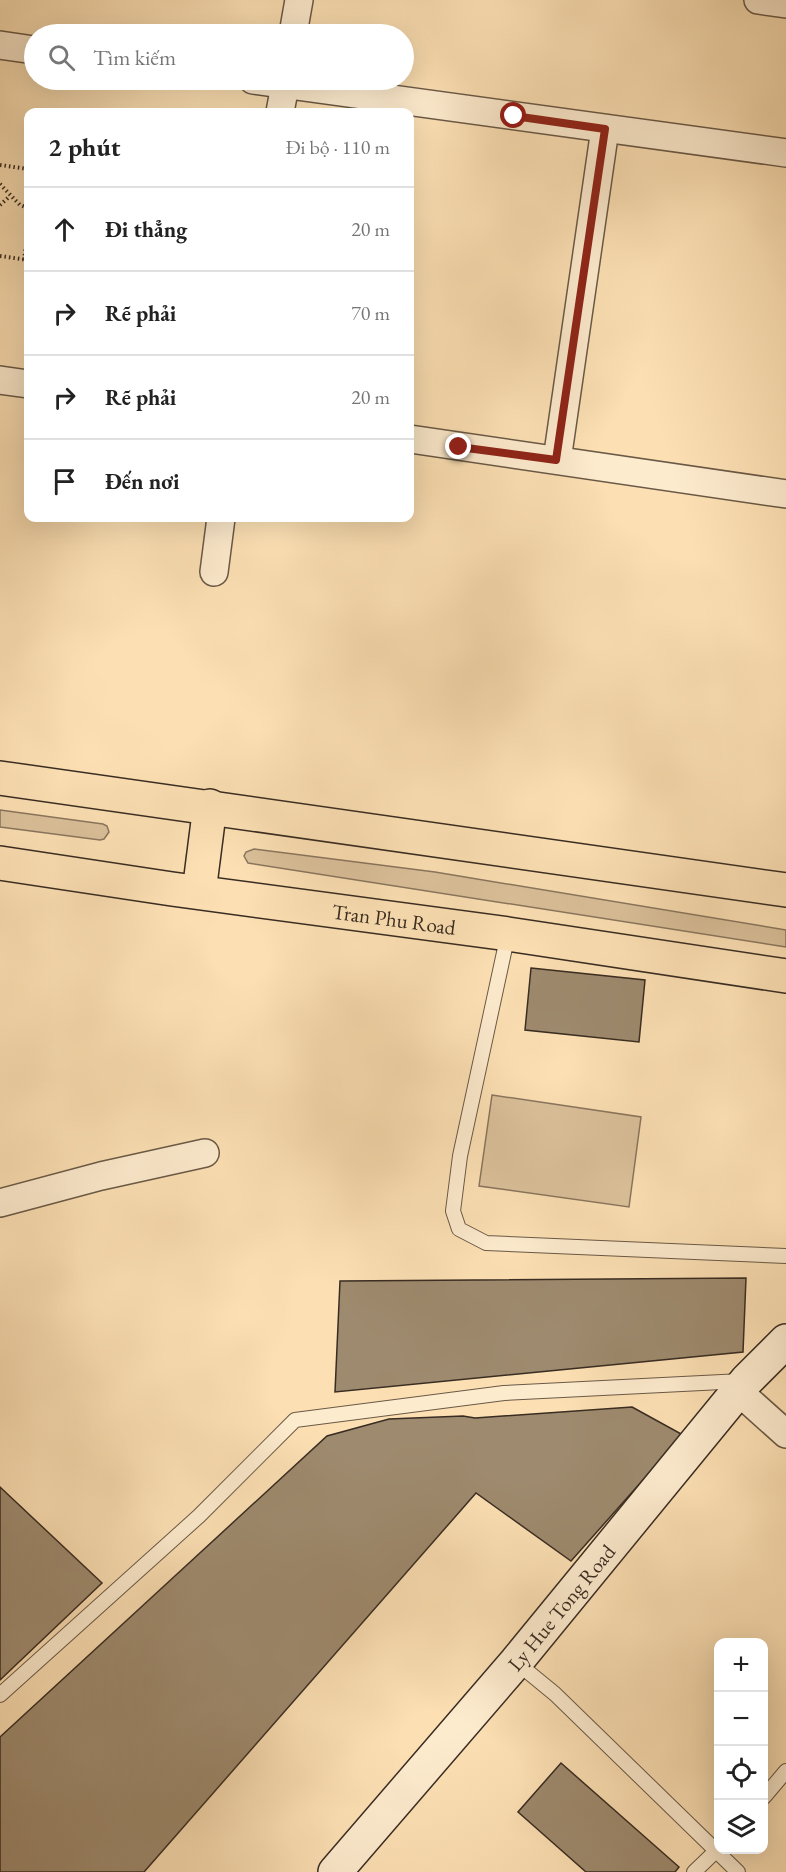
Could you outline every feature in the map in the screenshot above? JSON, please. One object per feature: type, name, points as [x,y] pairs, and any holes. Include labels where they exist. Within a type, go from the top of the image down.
[{"type":"main road","points":[[0,778],[210,806],[786,890]]},
{"type":"main road","points":[[199,892],[210,806]]},
{"type":"main road","name":"Tran Phu Road","points":[[0,862],[786,976]]},
{"type":"main road","name":"Ly Hue Tong Road","points":[[335,1872],[516,1662],[742,1386],[786,1341]]},
{"type":"street","points":[[295,24],[299,0]]},
{"type":"street","points":[[758,0],[786,4]]},
{"type":"street","points":[[0,45],[24,49]]},
{"type":"street","points":[[281,108],[284,90]]},
{"type":"street","points":[[340,90],[786,153]]},
{"type":"street","points":[[556,460],[605,129]]},
{"type":"street","points":[[0,380],[24,383]]},
{"type":"street","points":[[414,440],[786,494]]},
{"type":"street","points":[[214,572],[220,522]]},
{"type":"street","points":[[0,1203],[102,1176],[205,1154]]},
{"type":"street","points":[[742,1386],[786,1434]]},
{"type":"lane","points":[[508,934],[460,1156],[453,1211],[459,1229],[486,1244],[786,1256]]},
{"type":"lane","points":[[0,1695],[199,1516],[295,1420],[504,1393],[742,1386]]},
{"type":"lane","points":[[516,1662],[555,1694],[714,1847]]},
{"type":"lane","points":[[774,1790],[786,1771]]},
{"type":"lane","points":[[694,1872],[714,1853]]},
{"type":"lane","points":[[721,1854],[738,1872]]},
{"type":"path","points":[[0,165],[24,168]]},
{"type":"path","points":[[0,184],[10,196],[24,206]]},
{"type":"path","points":[[0,205],[10,196]]},
{"type":"path","points":[[0,256],[24,260]]},
{"type":"shaded area","points":[[0,810],[103,824],[107,826],[109,832],[104,839],[100,840],[0,827]]},
{"type":"shaded area","points":[[254,849],[435,872],[786,930],[786,947],[248,863],[244,856],[246,852]]},
{"type":"shaded area","points":[[492,1095],[641,1117],[629,1207],[479,1186]]},
{"type":"building","points":[[531,968],[645,980],[639,1042],[525,1030]]},
{"type":"building","points":[[746,1278],[743,1352],[335,1392],[340,1281]]},
{"type":"building","points":[[632,1407],[683,1435],[571,1561],[476,1493],[144,1872],[0,1872],[0,1737],[327,1436],[389,1419],[463,1416],[475,1418]]},
{"type":"building","points":[[0,1487],[102,1583],[0,1680]]},
{"type":"building","points":[[561,1763],[679,1867],[675,1872],[586,1872],[518,1812]]},
{"type":"route","points":[[459,447],[556,460],[605,129],[514,116]]}]
